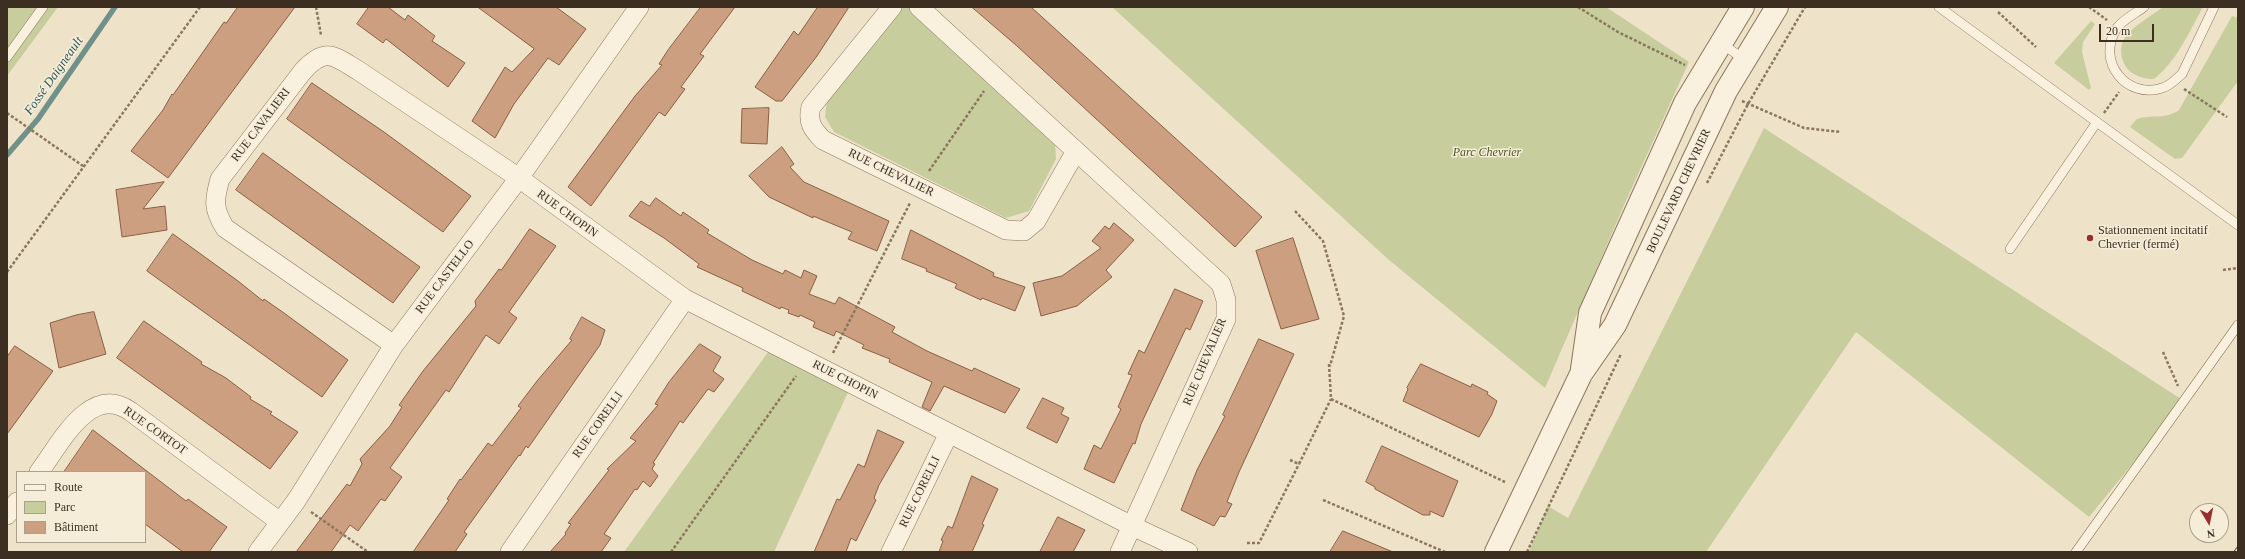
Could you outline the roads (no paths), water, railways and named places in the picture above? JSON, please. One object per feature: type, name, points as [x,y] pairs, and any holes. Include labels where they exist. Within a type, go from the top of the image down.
[{"type":"street","name":"RUE CHEVALIER","points":[[892,7],[811,107],[809,117],[812,129],[823,140],[1006,230],[1024,231],[1036,221],[1076,151]]},
{"type":"street","name":"RUE CHEVALIER","points":[[919,7],[1221,284],[1226,300],[1226,319],[1220,335],[1120,552]]},
{"type":"street","name":"BOULEVARD CHEVRIER","points":[[1581,374],[1590,313],[1685,103],[1742,7]]},
{"type":"street","name":"BOULEVARD CHEVRIER","points":[[1496,552],[1581,374],[1615,325],[1726,91],[1777,7]]},
{"type":"street","name":"RUE CASTELLO","points":[[258,552],[296,501],[394,345],[519,178],[634,9]]},
{"type":"street","name":"RUE CAVALIERI","points":[[394,345],[225,228],[216,214],[215,196],[220,179],[303,71],[315,58],[332,56],[519,178]]},
{"type":"street","name":"RUE CHOPIN","points":[[519,178],[685,299],[1132,526],[1188,552]]},
{"type":"street","name":"RUE CORELLI","points":[[510,552],[685,299]]},
{"type":"street","name":"RUE CORTOT","points":[[40,471],[82,415],[96,406],[115,405],[127,410],[280,522]]},
{"type":"street","name":"RUE CORELLI","points":[[891,552],[949,433]]},
{"type":"street","points":[[7,516],[16,503]]},
{"type":"lane","points":[[7,57],[43,7]]},
{"type":"lane","points":[[1940,7],[2238,225]]},
{"type":"lane","points":[[2144,7],[2117,26],[2109,45],[2109,59],[2114,71],[2126,82],[2144,90],[2161,88],[2174,82],[2182,74],[2214,7]]},
{"type":"lane","points":[[1721,44],[1745,60]]},
{"type":"lane","points":[[2010,249],[2097,122]]},
{"type":"lane","points":[[2076,552],[2238,325]]},
{"type":"waterway","name":"Fossé Daigneault","points":[[7,155],[38,119],[115,7]]},
{"type":"place","name":"Stationnement incitatif Chevrier (fermé)","points":[[2090,238]]},
{"type":"park label","name":"Parc Chevrier","points":[[1487,153]]}]
